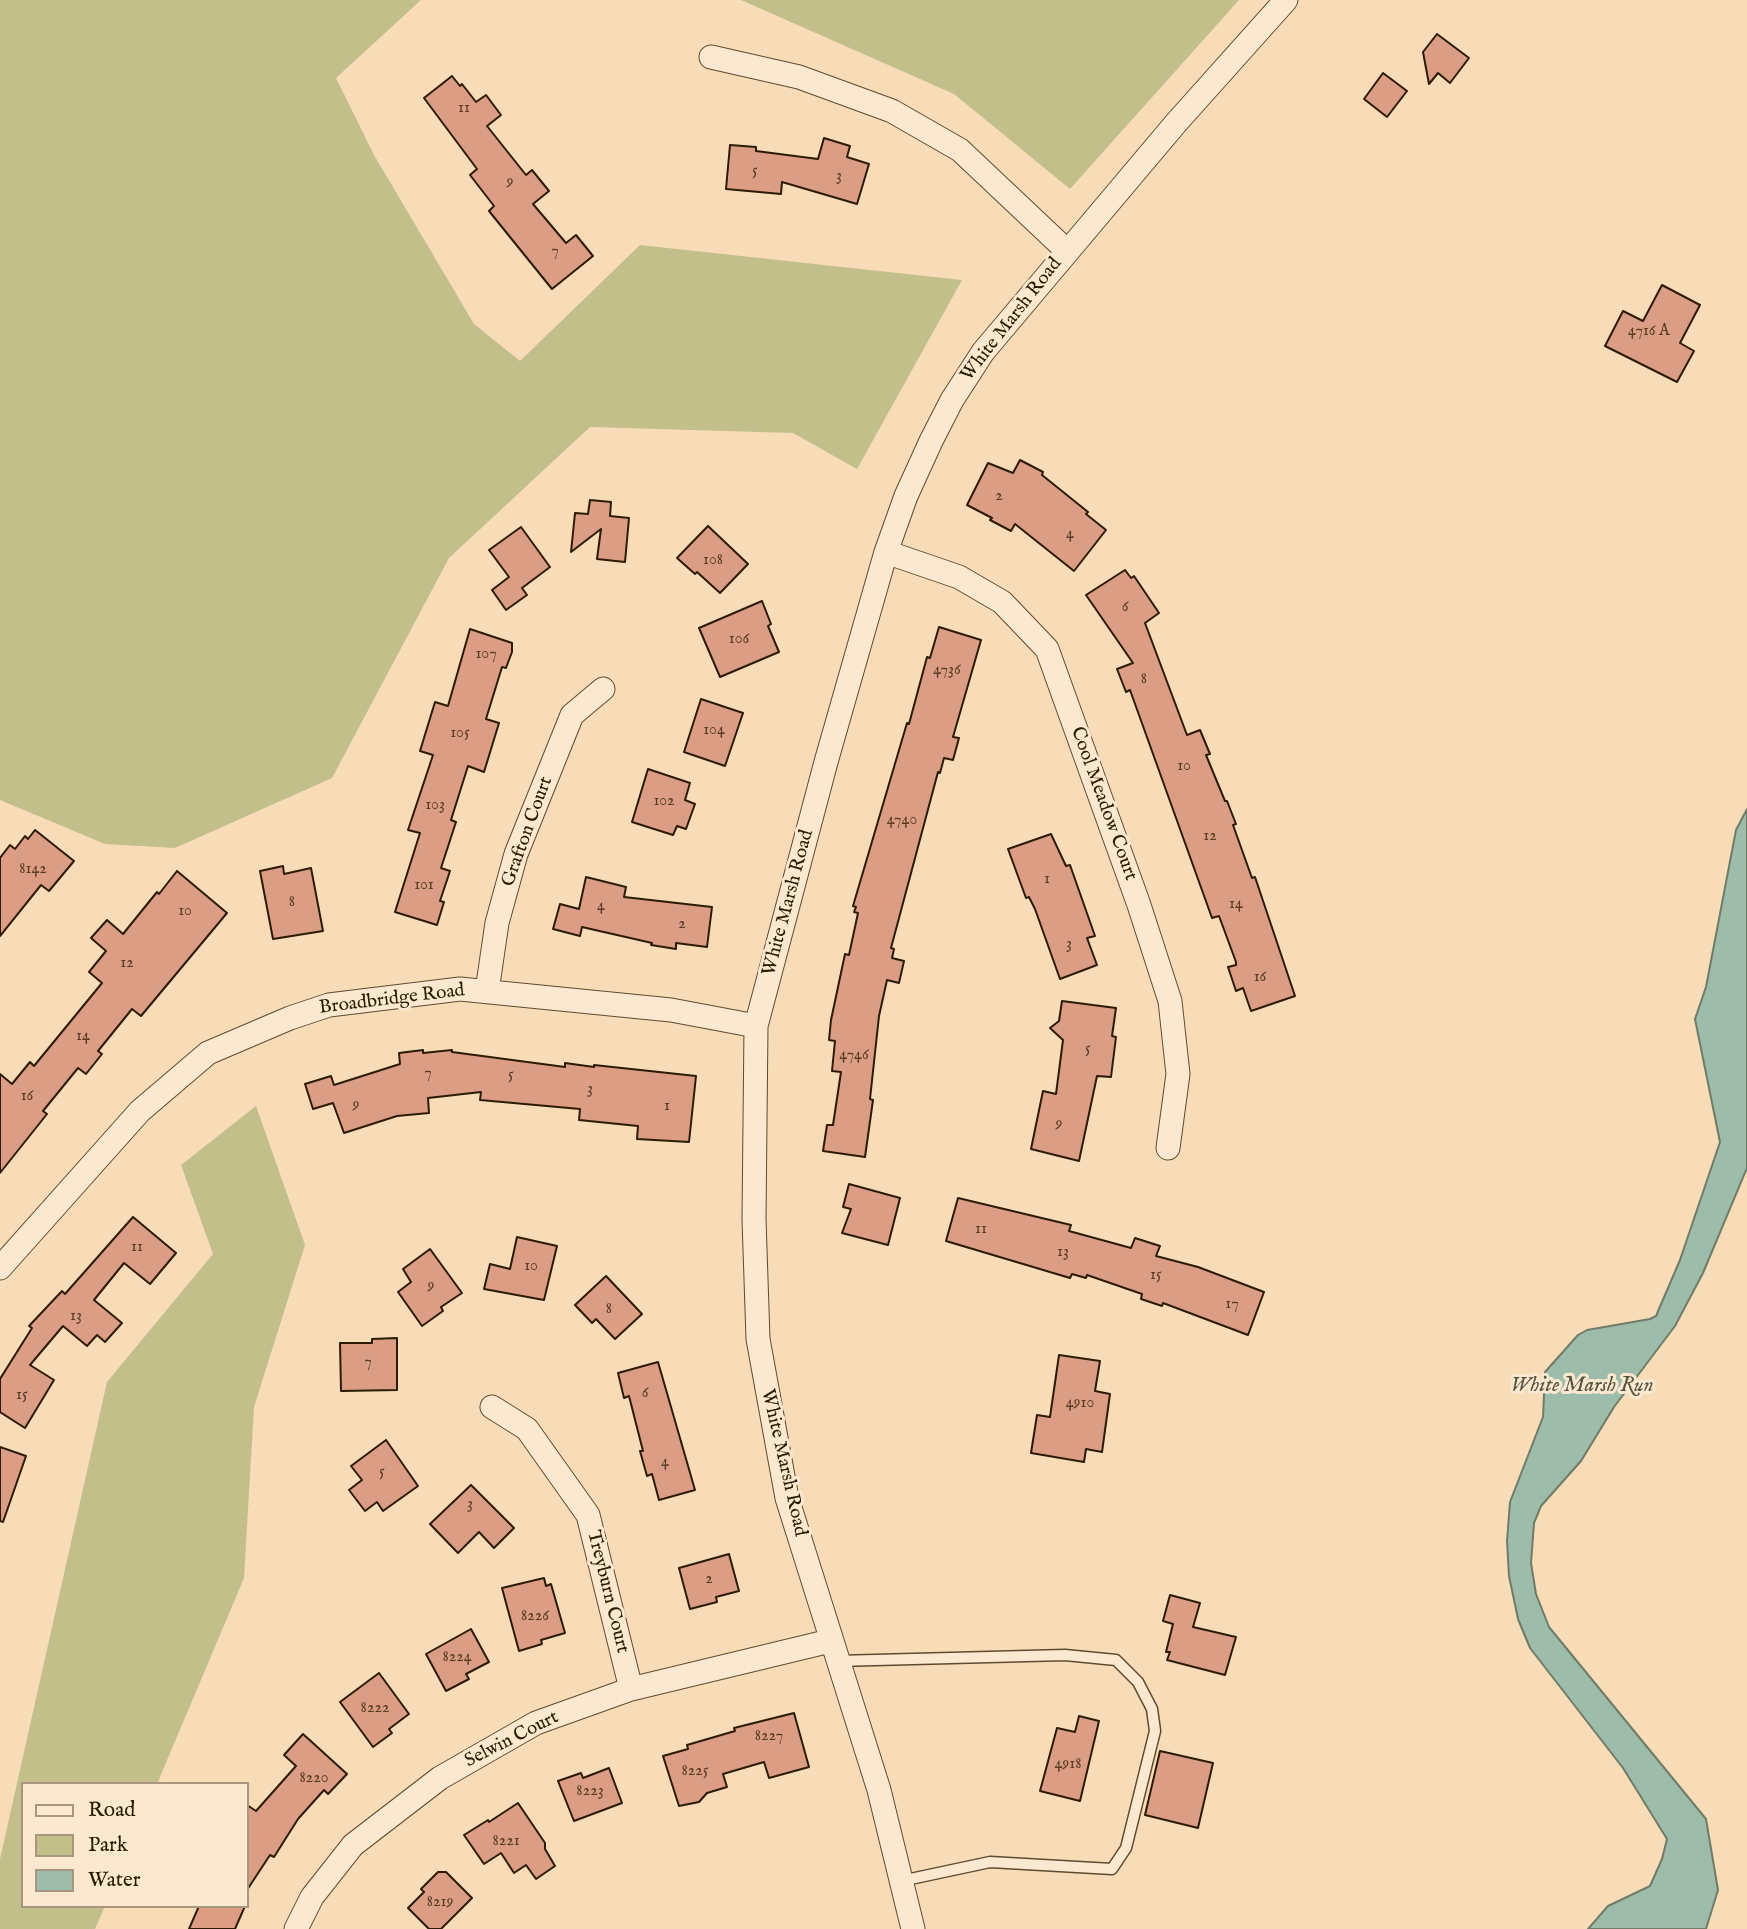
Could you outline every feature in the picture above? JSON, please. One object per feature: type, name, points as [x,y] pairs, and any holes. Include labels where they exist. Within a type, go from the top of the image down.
[{"type":"street","name":"White Marsh Road","points":[[913,1929],[878,1790],[787,1498],[758,1339],[754,1219],[756,1026],[826,762],[886,552],[906,496],[952,400],[983,352],[1066,250],[1286,0]]},
{"type":"street","points":[[711,57],[799,77],[892,111],[960,150],[1066,250]]},
{"type":"street","name":"Cool Meadow Court","points":[[886,552],[959,576],[1002,601],[1047,649],[1139,905],[1170,1001],[1178,1074],[1168,1148]]},
{"type":"street","name":"Grafton Court","points":[[487,991],[497,923],[516,854],[572,715],[603,689]]},
{"type":"street","name":"Broadbridge Road","points":[[0,1268],[140,1111],[208,1053],[290,1018],[329,1005],[460,989],[671,1010],[756,1026]]},
{"type":"street","name":"Treyburn Court","points":[[492,1407],[527,1429],[588,1515],[631,1689]]},
{"type":"street","name":"Selwin Court","points":[[296,1929],[312,1897],[353,1845],[440,1778],[536,1723],[631,1689],[834,1651]]},
{"type":"lane","points":[[834,1651],[1065,1655],[1116,1660],[1138,1682],[1152,1709],[1155,1731],[1126,1848],[1112,1868],[990,1862],[901,1881]]},
{"type":"green space","points":[[0,0],[421,0],[336,78],[374,155],[474,324],[520,361],[640,245],[962,280],[857,469],[793,433],[590,427],[449,558],[332,778],[175,848],[105,844],[0,800]]},
{"type":"green space","points":[[741,0],[1239,0],[1070,189],[954,94]]},
{"type":"green space","points":[[256,1106],[305,1245],[254,1407],[244,1578],[158,1782],[21,1782],[21,1908],[104,1908],[95,1929],[0,1929],[0,1859],[107,1382],[213,1254],[181,1165]]},
{"type":"water","name":"White Marsh Run","points":[[1747,809],[1747,1168],[1703,1273],[1675,1326],[1614,1407],[1581,1461],[1541,1506],[1534,1523],[1531,1563],[1536,1594],[1549,1627],[1706,1819],[1718,1890],[1706,1929],[1588,1929],[1608,1906],[1650,1886],[1662,1859],[1667,1839],[1623,1768],[1530,1648],[1518,1619],[1509,1576],[1507,1541],[1510,1502],[1543,1417],[1545,1372],[1578,1335],[1587,1330],[1656,1316],[1680,1260],[1720,1142],[1695,1019],[1706,987],[1736,830]]},
{"type":"building","points":[[1437,34],[1469,58],[1450,83],[1438,73],[1429,84],[1423,52]]},
{"type":"building","points":[[1383,73],[1407,91],[1387,117],[1364,99]]},
{"type":"building","points":[[452,76],[476,102],[486,95],[501,115],[487,126],[526,175],[532,170],[549,191],[533,204],[566,243],[576,235],[593,256],[552,289],[489,211],[494,206],[470,175],[477,169],[424,98]]},
{"type":"building","points":[[824,138],[850,146],[847,157],[869,164],[857,204],[782,182],[781,194],[726,189],[730,145],[756,147],[756,151],[818,159]]},
{"type":"building","points":[[1662,285],[1700,305],[1680,343],[1694,351],[1677,382],[1605,346],[1623,311],[1643,321]]},
{"type":"building","points":[[1020,460],[1043,472],[1042,475],[1106,530],[1074,571],[1015,524],[1011,531],[967,505],[988,463],[1013,473]]},
{"type":"building","points":[[590,500],[611,502],[610,516],[629,518],[625,562],[597,559],[601,529],[571,552],[575,513],[588,514]]},
{"type":"building","points":[[708,526],[748,564],[720,593],[677,558]]},
{"type":"building","points":[[521,527],[550,567],[522,588],[527,595],[506,610],[492,590],[509,577],[489,550]]},
{"type":"building","points":[[1125,570],[1131,578],[1134,576],[1159,613],[1145,623],[1187,735],[1200,730],[1210,754],[1206,755],[1236,824],[1233,825],[1252,878],[1255,877],[1295,996],[1251,1011],[1243,988],[1236,991],[1228,967],[1236,965],[1236,962],[1219,916],[1212,918],[1130,690],[1126,692],[1117,669],[1133,663],[1086,595]]},
{"type":"building","points":[[762,601],[771,624],[768,626],[779,652],[720,677],[699,628]]},
{"type":"building","points":[[939,627],[981,640],[953,737],[959,738],[953,760],[944,758],[940,773],[938,772],[891,948],[894,949],[892,958],[904,961],[899,983],[887,980],[879,1016],[870,1099],[873,1100],[865,1157],[823,1151],[827,1125],[833,1125],[841,1072],[832,1071],[835,1041],[829,1040],[845,954],[849,955],[858,913],[854,912],[856,907],[853,906],[927,657],[930,658]]},
{"type":"building","points":[[470,629],[512,643],[512,652],[506,668],[502,667],[486,719],[499,723],[484,772],[468,766],[451,820],[456,822],[441,868],[450,871],[440,901],[444,902],[437,925],[395,912],[420,833],[408,830],[433,755],[420,751],[435,702],[448,706]]},
{"type":"building","points":[[701,699],[743,713],[725,766],[684,752]]},
{"type":"building","points":[[648,769],[690,783],[685,800],[695,804],[686,829],[677,826],[673,835],[632,822]]},
{"type":"building","points":[[35,830],[74,861],[49,891],[41,885],[0,936],[0,858],[10,845],[15,849],[25,836],[28,839]]},
{"type":"building","points":[[1051,834],[1066,866],[1070,865],[1095,936],[1087,938],[1097,965],[1060,979],[1035,909],[1029,897],[1026,898],[1008,849]]},
{"type":"building","points":[[283,866],[284,874],[311,868],[323,931],[273,939],[260,871]]},
{"type":"building","points":[[177,871],[227,913],[141,1016],[132,1009],[98,1051],[102,1054],[86,1074],[78,1068],[43,1111],[47,1114],[0,1173],[0,1074],[12,1084],[30,1062],[34,1066],[102,983],[89,972],[106,951],[91,938],[107,920],[123,934]]},
{"type":"building","points":[[586,877],[626,887],[624,897],[712,907],[707,947],[676,943],[676,949],[582,927],[580,936],[553,929],[560,904],[579,909]]},
{"type":"building","points":[[1062,1001],[1116,1008],[1111,1077],[1097,1076],[1079,1161],[1031,1149],[1043,1091],[1056,1094],[1063,1040],[1050,1028],[1059,1021]]},
{"type":"building","points":[[423,1050],[423,1053],[452,1050],[565,1067],[565,1063],[696,1076],[689,1142],[637,1139],[638,1126],[579,1120],[580,1109],[480,1100],[481,1092],[428,1098],[429,1113],[397,1116],[344,1133],[333,1103],[313,1109],[305,1084],[331,1076],[334,1085],[400,1064],[399,1053]]},
{"type":"building","points":[[849,1184],[900,1198],[888,1245],[842,1233],[851,1209],[843,1207]]},
{"type":"building","points":[[958,1198],[1071,1225],[1069,1231],[1131,1248],[1135,1238],[1160,1246],[1156,1256],[1198,1267],[1264,1292],[1248,1335],[1163,1303],[1162,1306],[1141,1299],[1142,1294],[1087,1275],[1086,1278],[1072,1274],[1070,1278],[946,1241]]},
{"type":"building","points":[[133,1217],[176,1253],[150,1284],[124,1263],[94,1300],[122,1323],[105,1342],[97,1335],[87,1346],[63,1326],[30,1365],[54,1380],[25,1428],[0,1412],[0,1379],[32,1328],[29,1326],[62,1291],[65,1294]]},
{"type":"building","points":[[517,1237],[557,1246],[544,1300],[484,1289],[490,1264],[510,1269]]},
{"type":"building","points":[[430,1249],[462,1293],[441,1307],[443,1311],[422,1326],[398,1292],[411,1282],[403,1269]]},
{"type":"building","points":[[606,1276],[642,1314],[615,1339],[596,1319],[592,1323],[575,1305]]},
{"type":"building","points":[[397,1338],[397,1390],[341,1391],[340,1343],[372,1343],[372,1339]]},
{"type":"building","points":[[1059,1355],[1100,1361],[1095,1391],[1110,1394],[1102,1452],[1086,1449],[1084,1462],[1031,1453],[1037,1415],[1050,1417]]},
{"type":"building","points":[[658,1362],[695,1490],[659,1500],[652,1474],[647,1476],[629,1396],[624,1398],[618,1373]]},
{"type":"building","points":[[386,1440],[418,1486],[383,1511],[377,1502],[365,1511],[349,1490],[362,1480],[351,1466]]},
{"type":"building","points":[[0,1447],[26,1456],[3,1522],[0,1521]]},
{"type":"building","points":[[471,1485],[514,1528],[494,1548],[479,1532],[458,1553],[430,1524]]},
{"type":"building","points":[[729,1554],[739,1591],[716,1597],[717,1602],[690,1609],[679,1568]]},
{"type":"building","points":[[544,1578],[546,1586],[551,1584],[565,1633],[541,1640],[542,1644],[519,1651],[502,1588]]},
{"type":"building","points":[[1170,1595],[1200,1603],[1193,1627],[1236,1637],[1225,1675],[1167,1660],[1170,1652],[1166,1652],[1173,1624],[1163,1621]]},
{"type":"building","points":[[471,1629],[489,1662],[466,1674],[469,1679],[446,1691],[426,1654]]},
{"type":"building","points":[[379,1673],[409,1714],[389,1729],[392,1733],[373,1747],[340,1702]]},
{"type":"building","points":[[794,1713],[809,1767],[769,1778],[764,1762],[723,1774],[727,1787],[707,1793],[699,1802],[679,1806],[663,1756],[688,1749],[687,1745],[735,1731],[734,1728]]},
{"type":"building","points":[[1079,1716],[1099,1721],[1080,1801],[1040,1791],[1057,1728],[1075,1732]]},
{"type":"building","points":[[303,1734],[347,1774],[328,1794],[324,1790],[298,1819],[274,1857],[270,1855],[248,1888],[248,1806],[256,1811],[296,1766],[284,1755]]},
{"type":"building","points":[[1160,1751],[1213,1763],[1198,1828],[1145,1815]]},
{"type":"building","points":[[609,1768],[622,1803],[574,1821],[558,1781],[581,1773],[583,1778]]},
{"type":"building","points":[[518,1803],[545,1843],[545,1849],[555,1866],[536,1879],[526,1865],[514,1873],[501,1853],[484,1864],[464,1835]]},
{"type":"building","points":[[438,1872],[446,1872],[472,1898],[441,1929],[429,1929],[408,1908],[424,1892],[421,1889]]},
{"type":"building","points":[[198,1908],[244,1908],[235,1929],[189,1929]]}]
